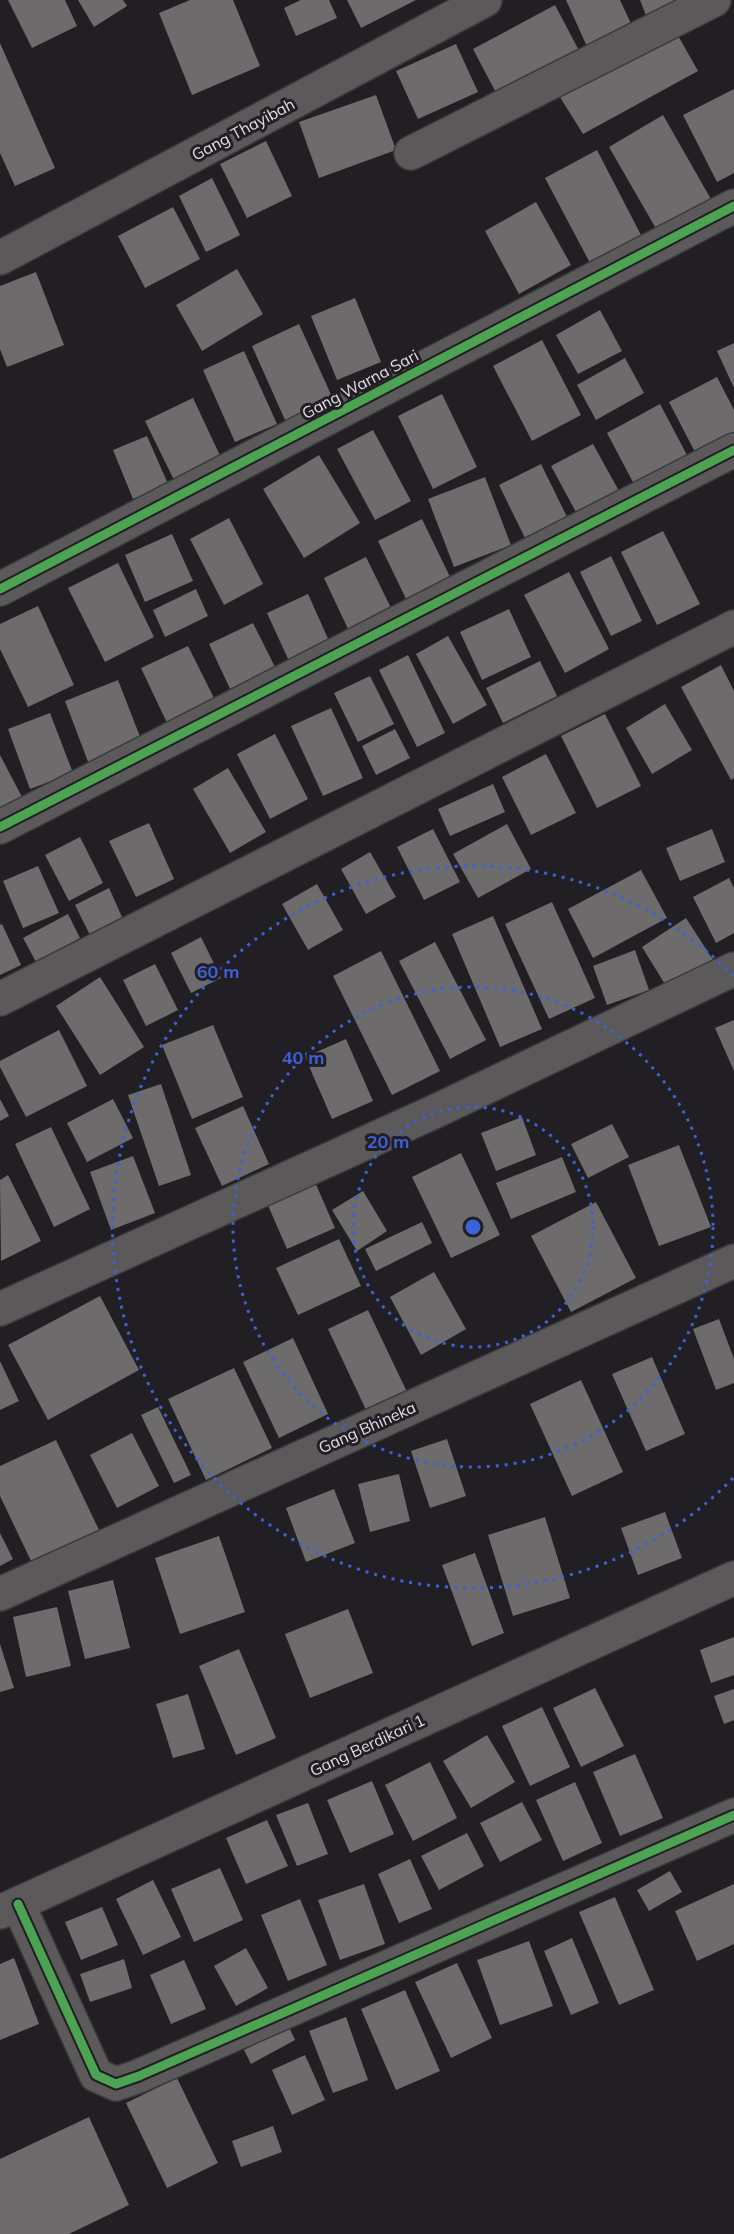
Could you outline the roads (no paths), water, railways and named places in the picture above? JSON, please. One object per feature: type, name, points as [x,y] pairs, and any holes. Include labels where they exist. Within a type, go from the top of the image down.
[{"type":"street","name":"Gang Thayibah","points":[[0,258],[485,0]]},
{"type":"street","points":[[411,153],[714,0]]},
{"type":"street","name":"Gang Warna Sari","points":[[0,588],[734,206]]},
{"type":"street","points":[[0,827],[734,450]]},
{"type":"street","points":[[0,999],[734,627]]},
{"type":"street","points":[[0,1309],[438,1110],[734,969]]},
{"type":"street","name":"Gang Bhineka","points":[[0,1594],[734,1261]]},
{"type":"street","name":"Gang Berdikari 1","points":[[9,1908],[734,1578]]},
{"type":"street","points":[[9,1908],[96,2075],[116,2084],[139,2076],[734,1815]]}]
